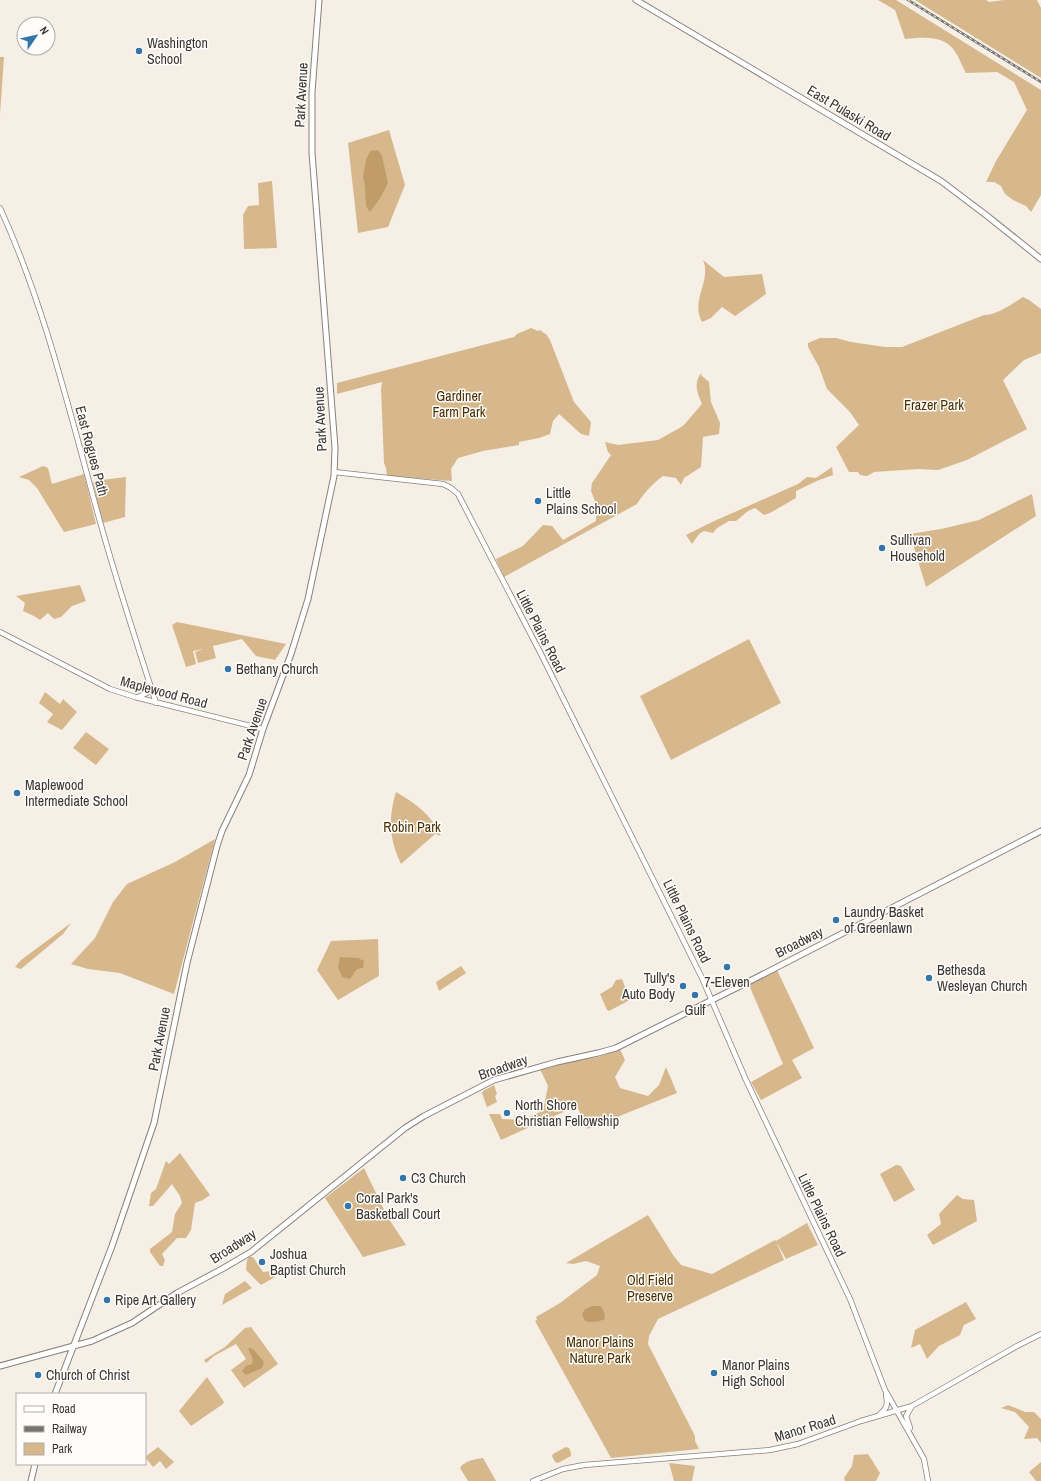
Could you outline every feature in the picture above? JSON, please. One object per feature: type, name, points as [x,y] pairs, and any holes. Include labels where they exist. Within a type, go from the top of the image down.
[{"type":"main road","name":"Park Avenue","points":[[55,1393],[112,1246],[154,1123],[187,963],[217,846],[222,831],[249,775],[263,730],[291,654],[308,599],[318,558],[334,472],[335,448],[312,153],[312,92],[319,0]]},
{"type":"main road","name":"East Pulaski Road","points":[[636,0],[941,181],[1041,259]]},
{"type":"main road","name":"Broadway","points":[[0,1366],[98,1339],[126,1327],[173,1295],[251,1252],[401,1130],[424,1116],[494,1080],[557,1062],[616,1048],[1041,832]]},
{"type":"main road","points":[[31,1481],[35,1465]]},
{"type":"street","name":"East Rogues Path","points":[[0,208],[16,244],[41,313],[118,587],[156,702]]},
{"type":"street","name":"Little Plains Road","points":[[334,472],[443,484],[458,494],[623,816],[712,1000],[749,1086],[850,1299],[885,1390],[924,1458],[928,1481]]},
{"type":"street","name":"Maplewood Road","points":[[0,632],[110,689],[135,697],[263,730]]},
{"type":"street","points":[[135,697],[140,697],[146,694],[149,691],[150,683]]},
{"type":"street","name":"Manor Road","points":[[533,1481],[552,1473],[584,1465],[770,1450],[798,1444],[878,1416],[912,1406],[1017,1346],[1041,1334]]},
{"type":"street","points":[[878,1416],[887,1407],[888,1402],[885,1390]]},
{"type":"street","points":[[912,1406],[906,1416],[914,1439]]},
{"type":"green space","points":[[878,0],[896,0],[1041,90],[1041,195],[1031,212],[1026,206],[1013,200],[1005,194],[1001,186],[994,182],[986,182],[996,161],[1027,110],[1014,82],[997,72],[966,73],[950,45],[938,39],[905,39],[895,10]]},
{"type":"green space","points":[[915,0],[986,0],[989,2],[1004,0],[1037,0],[1041,8],[1041,78]]},
{"type":"green space","points":[[0,57],[4,57],[0,115]]},
{"type":"green space","points":[[389,130],[405,185],[388,227],[358,233],[348,143]]},
{"type":"green space","points":[[272,181],[277,248],[244,249],[243,215],[248,206],[259,205],[258,183]]},
{"type":"green space","points":[[703,260],[724,277],[762,274],[766,294],[735,316],[722,307],[711,318],[702,322],[698,306],[705,275]]},
{"type":"green space","name":"Frazer Park","points":[[1023,297],[1041,309],[1041,353],[1024,360],[1003,380],[1027,429],[967,460],[938,470],[918,469],[874,472],[867,476],[860,475],[858,472],[849,472],[836,447],[859,425],[850,412],[827,389],[819,367],[808,347],[808,343],[820,338],[836,338],[851,342],[885,347],[902,347],[984,315],[989,315],[999,311]]},
{"type":"green space","name":"Gardiner Farm Park","points":[[531,328],[538,331],[541,330],[550,340],[574,402],[591,422],[589,436],[581,434],[559,414],[553,421],[550,434],[519,442],[519,445],[483,451],[458,458],[451,469],[452,481],[387,476],[384,463],[382,382],[337,394],[337,383],[514,337],[517,334]]},
{"type":"green space","points":[[702,372],[701,375],[709,382],[711,402],[720,423],[719,434],[703,437],[701,467],[684,478],[681,485],[676,478],[663,476],[648,489],[637,504],[504,577],[496,559],[523,546],[543,525],[552,526],[563,540],[596,521],[597,506],[591,491],[592,483],[611,455],[608,452],[605,442],[618,445],[658,440],[683,426],[702,404],[697,392],[697,384],[699,376]]},
{"type":"green space","points":[[43,466],[48,468],[52,484],[84,474],[96,524],[64,532],[37,488],[29,480],[19,477]]},
{"type":"green space","points":[[832,467],[833,475],[796,491],[796,498],[770,513],[764,515],[755,508],[748,511],[736,521],[729,521],[717,528],[713,533],[704,531],[699,534],[692,544],[686,535],[798,484],[807,477],[816,478]]},
{"type":"green space","points":[[126,477],[125,517],[103,523],[93,484],[94,481]]},
{"type":"green space","points":[[1032,494],[1036,516],[926,587],[910,534],[941,529],[979,520]]},
{"type":"green space","points":[[80,585],[86,601],[72,606],[61,617],[54,619],[48,613],[40,620],[23,611],[25,603],[16,596]]},
{"type":"green space","points":[[177,622],[286,644],[275,660],[256,656],[242,639],[213,646],[216,658],[198,663],[195,652],[203,649],[193,651],[196,664],[186,667],[172,625]]},
{"type":"green space","points":[[749,639],[781,703],[671,760],[640,696]]},
{"type":"green space","points":[[45,692],[60,704],[63,699],[77,712],[62,730],[47,722],[53,714],[39,703]]},
{"type":"green space","points":[[86,732],[109,749],[96,765],[73,748]]},
{"type":"green space","name":"Robin Park","points":[[396,792],[422,810],[433,822],[441,836],[435,834],[401,864],[394,846],[391,828],[393,802]]},
{"type":"green space","points":[[215,839],[174,994],[120,973],[88,969],[71,964],[95,938],[113,902],[127,884],[175,862]]},
{"type":"green space","points":[[71,923],[63,934],[21,969],[15,967],[21,960]]},
{"type":"green space","points":[[378,939],[379,976],[338,1000],[317,970],[331,941]]},
{"type":"green space","points":[[461,966],[466,973],[439,991],[436,982]]},
{"type":"green space","points":[[777,970],[814,1048],[792,1060],[802,1078],[761,1100],[751,1082],[783,1064],[749,985]]},
{"type":"green space","points":[[622,979],[630,1000],[609,1011],[607,1010],[600,994],[612,987],[616,980]]},
{"type":"green space","points":[[620,1049],[625,1060],[615,1077],[620,1088],[648,1096],[659,1085],[666,1067],[677,1093],[587,1129],[577,1106],[501,1140],[489,1114],[500,1114],[502,1119],[521,1120],[543,1111],[548,1086],[540,1069],[598,1057]]},
{"type":"green space","points":[[494,1085],[497,1094],[495,1096],[497,1102],[487,1107],[482,1093]]},
{"type":"green space","points":[[180,1153],[210,1195],[195,1203],[191,1230],[186,1238],[177,1238],[162,1254],[165,1260],[163,1266],[160,1266],[150,1252],[150,1249],[172,1232],[175,1214],[182,1203],[180,1196],[172,1184],[153,1206],[149,1206],[151,1193],[156,1189],[166,1161],[169,1164]]},
{"type":"green space","points":[[896,1165],[901,1166],[915,1190],[894,1202],[880,1174]]},
{"type":"green space","points":[[364,1168],[387,1216],[406,1245],[363,1257],[325,1198]]},
{"type":"green space","points":[[957,1195],[963,1199],[974,1200],[977,1221],[933,1245],[927,1235],[941,1224],[939,1214]]},
{"type":"green space","name":"Manor Plains Nature Park","points":[[648,1215],[681,1265],[712,1274],[775,1240],[784,1260],[658,1319],[649,1336],[648,1344],[695,1436],[695,1441],[699,1449],[611,1458],[535,1321],[537,1320],[536,1317],[560,1303],[597,1275],[600,1266],[586,1261],[573,1264],[566,1263]]},
{"type":"green space","points":[[807,1223],[818,1245],[786,1259],[776,1241]]},
{"type":"green space","points":[[249,1257],[253,1257],[263,1272],[271,1271],[275,1277],[261,1285],[246,1270],[247,1260]]},
{"type":"green space","points":[[245,1281],[252,1288],[222,1305],[225,1294]]},
{"type":"green space","points":[[966,1302],[976,1319],[964,1325],[960,1335],[939,1346],[927,1359],[920,1344],[911,1348],[915,1330]]},
{"type":"green space","points":[[251,1327],[278,1364],[244,1388],[231,1370],[246,1359],[236,1344],[214,1356],[206,1363],[204,1360],[225,1347],[245,1328]]},
{"type":"green space","points":[[207,1377],[224,1402],[191,1426],[179,1411]]},
{"type":"green space","points":[[1008,1405],[1025,1412],[1034,1412],[1041,1419],[1041,1443],[1037,1438],[1024,1439],[1029,1427],[1015,1412],[1001,1408]]},
{"type":"green space","points":[[158,1447],[174,1462],[166,1469],[160,1461],[153,1467],[146,1456]]},
{"type":"green space","points":[[566,1447],[569,1448],[571,1456],[558,1463],[555,1462],[552,1456],[553,1454]]},
{"type":"green space","points":[[868,1454],[880,1473],[876,1481],[845,1481],[844,1478],[852,1466],[854,1455]]},
{"type":"green space","points":[[483,1458],[496,1481],[468,1481],[460,1468],[467,1462]]},
{"type":"green space","points":[[1041,1462],[1041,1481],[1036,1481],[1029,1472]]},
{"type":"green space","points":[[669,1463],[695,1466],[692,1481],[674,1481]]},
{"type":"shaded area","points":[[378,150],[382,156],[388,183],[381,197],[370,212],[366,206],[363,177],[366,160],[370,151]]},
{"type":"shaded area","points":[[340,957],[358,958],[364,961],[363,968],[357,969],[350,979],[342,977],[338,967]]},
{"type":"shaded area","points":[[592,1306],[601,1306],[605,1319],[595,1322],[585,1321],[582,1314],[585,1309]]},
{"type":"shaded area","points":[[248,1348],[255,1351],[264,1362],[262,1368],[246,1375],[242,1371],[246,1366],[252,1364],[253,1360]]},
{"type":"railway","points":[[908,0],[1041,82]]},
{"type":"place","name":"Washington School","points":[[139,51]]},
{"type":"place","name":"Little Plains School","points":[[538,501]]},
{"type":"place","name":"Sullivan Household","points":[[882,548]]},
{"type":"place","name":"Bethany Church","points":[[228,669]]},
{"type":"place","name":"Maplewood Intermediate School","points":[[17,793]]},
{"type":"place","name":"Laundry Basket of Greenlawn","points":[[836,920]]},
{"type":"place","name":"7-Eleven","points":[[727,967]]},
{"type":"place","name":"Bethesda Wesleyan Church","points":[[929,978]]},
{"type":"place","name":"Tully's Auto Body","points":[[683,986]]},
{"type":"place","name":"Gulf","points":[[695,995]]},
{"type":"place","name":"North Shore Christian Fellowship","points":[[507,1113]]},
{"type":"place","name":"C3 Church","points":[[403,1178]]},
{"type":"place","name":"Coral Park's Basketball Court","points":[[348,1206]]},
{"type":"place","name":"Joshua Baptist Church","points":[[262,1262]]},
{"type":"place","name":"Ripe Art Gallery","points":[[107,1300]]},
{"type":"place","name":"Manor Plains High School","points":[[714,1373]]},
{"type":"place","name":"Church of Christ","points":[[38,1375]]},
{"type":"park label","name":"Old Field Preserve","points":[[650,1288]]}]
